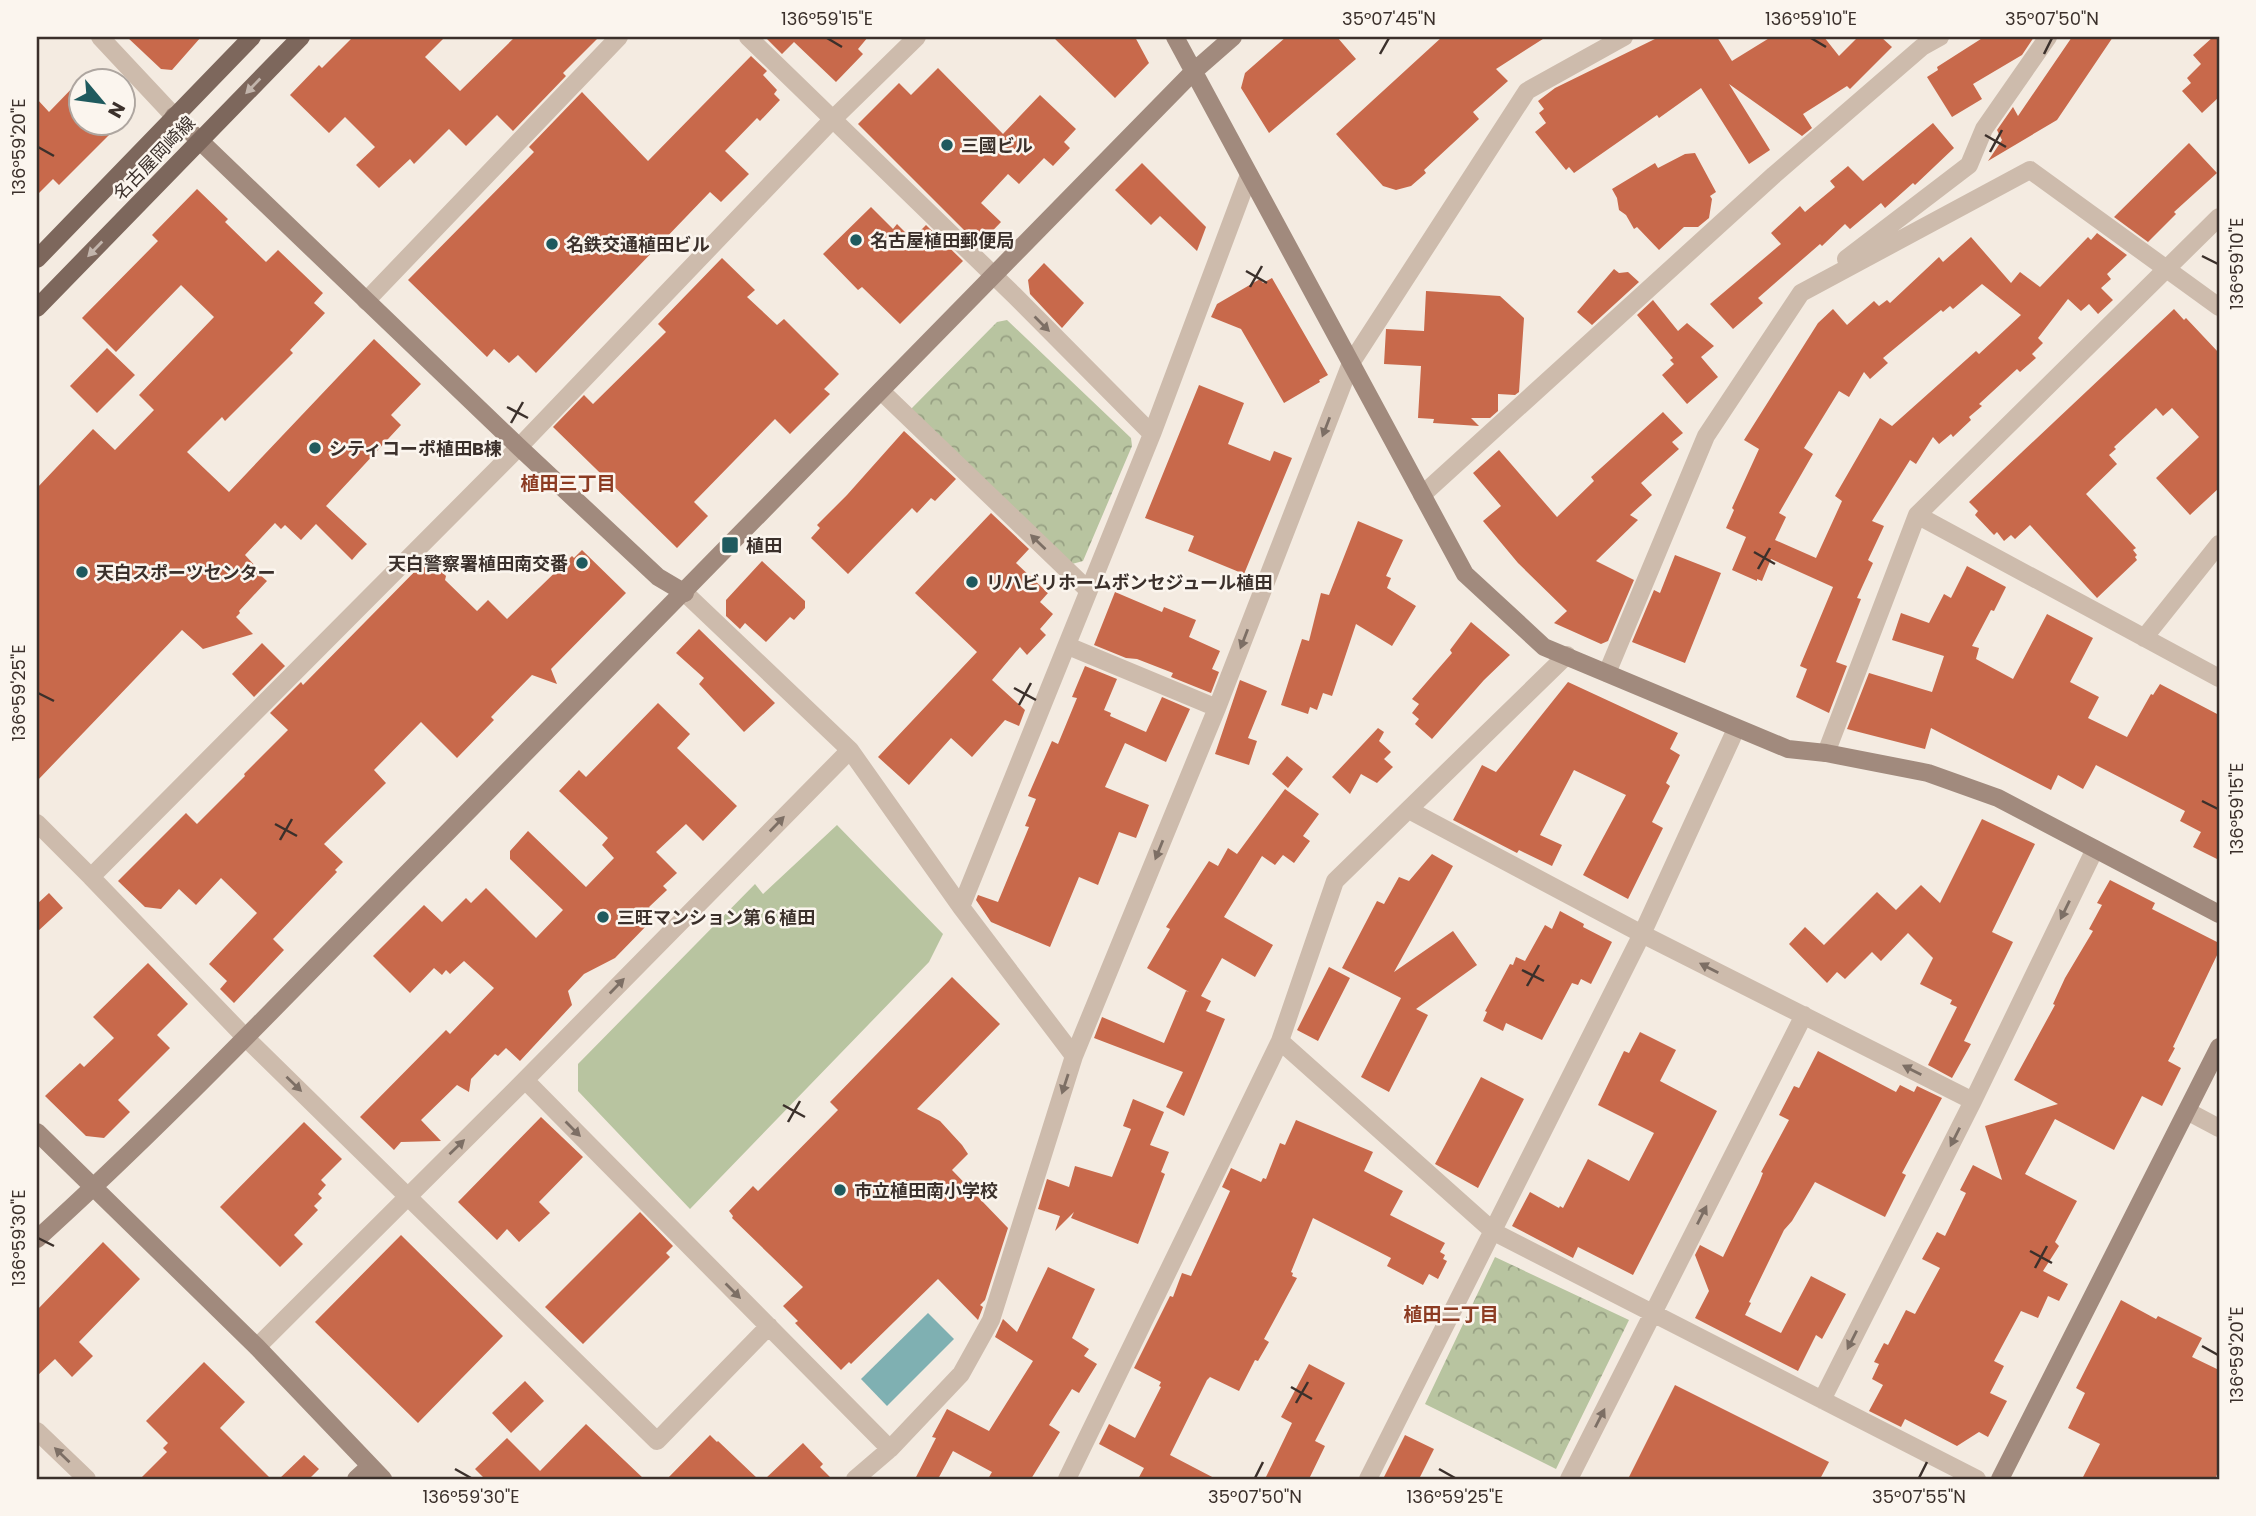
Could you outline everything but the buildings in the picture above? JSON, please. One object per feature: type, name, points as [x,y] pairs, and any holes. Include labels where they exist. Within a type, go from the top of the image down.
[{"type":"main road","name":"名古屋岡崎線","points":[[37,259],[252,37]]},
{"type":"main road","name":"名古屋岡崎線","points":[[37,308],[301,37]]},
{"type":"street","points":[[100,37],[199,141],[519,447],[658,577],[685,593],[850,750],[961,907],[1074,1056]]},
{"type":"street","points":[[366,301],[619,37]]},
{"type":"street","points":[[748,37],[1152,434]]},
{"type":"street","points":[[91,877],[519,447],[832,120],[917,37]]},
{"type":"street","points":[[1175,37],[1465,574],[1544,647],[1788,749],[1826,753],[1928,773],[1998,798],[2219,914]]},
{"type":"street","points":[[37,1239],[94,1188],[245,1037],[685,593],[1193,72],[1233,37]]},
{"type":"street","points":[[855,1479],[890,1449],[961,1374],[991,1320],[1074,1056],[1217,708],[1351,363],[1527,91],[1624,37]]},
{"type":"street","points":[[1422,495],[1774,175],[1922,47],[1940,37]]},
{"type":"street","points":[[1607,673],[1706,436],[1801,293],[1969,165],[1984,129],[2048,37]]},
{"type":"street","points":[[1801,293],[2030,170],[2219,307]]},
{"type":"street","points":[[961,907],[1068,646],[1087,589],[1152,434],[1249,175]]},
{"type":"street","points":[[1826,753],[1917,515],[2219,217]]},
{"type":"street","points":[[881,391],[1087,589]]},
{"type":"street","points":[[1917,515],[2219,678]]},
{"type":"street","points":[[2144,638],[2219,544]]},
{"type":"street","points":[[1068,646],[1217,708]]},
{"type":"street","points":[[1067,1479],[1280,1041],[1335,881],[1567,655]]},
{"type":"street","points":[[1368,1479],[1642,934],[1736,729]]},
{"type":"street","points":[[257,1347],[850,750]]},
{"type":"street","points":[[1409,810],[1642,934],[1973,1101]]},
{"type":"street","points":[[37,823],[245,1037],[657,1441],[769,1326]]},
{"type":"street","points":[[1822,1400],[1973,1101],[2095,849]]},
{"type":"street","points":[[1569,1479],[1804,1015]]},
{"type":"street","points":[[1280,1041],[1494,1232],[1977,1479]]},
{"type":"street","points":[[2000,1479],[2219,1047]]},
{"type":"street","points":[[525,1080],[890,1449]]},
{"type":"street","points":[[2187,1111],[2219,1128]]},
{"type":"street","points":[[37,1132],[257,1347],[383,1479]]},
{"type":"street","points":[[37,1431],[86,1479]]},
{"type":"street","points":[[356,1479],[370,1466]]},
{"type":"green space","points":[[1007,320],[1131,438],[1132,446],[1083,561],[1072,564],[911,409],[997,322]]},
{"type":"green space","points":[[837,825],[943,934],[929,962],[690,1209],[578,1091],[578,1064],[755,884],[763,894]]},
{"type":"green space","points":[[1495,1257],[1629,1320],[1556,1469],[1425,1404]]},
{"type":"water","points":[[928,1313],[954,1339],[887,1406],[861,1379]]},
{"type":"place","name":"三國ビル","points":[[947,145]]},
{"type":"place","name":"名古屋植田郵便局","points":[[856,240]]},
{"type":"place","name":"名鉄交通植田ビル","points":[[552,244]]},
{"type":"place","name":"シティコーポ植田B棟","points":[[315,448]]},
{"type":"place","name":"植田","points":[[730,545]]},
{"type":"place","name":"天白警察署植田南交番","points":[[582,563]]},
{"type":"place","name":"天白スポーツセンター","points":[[82,572]]},
{"type":"place","name":"リハビリホームボンセジュール植田","points":[[972,582]]},
{"type":"place","name":"三旺マンション第６植田","points":[[603,917]]},
{"type":"place","name":"市立植田南小学校","points":[[840,1190]]},
{"type":"district","name":"植田三丁目","points":[[568,483]]},
{"type":"district","name":"植田二丁目","points":[[1451,1314]]}]
